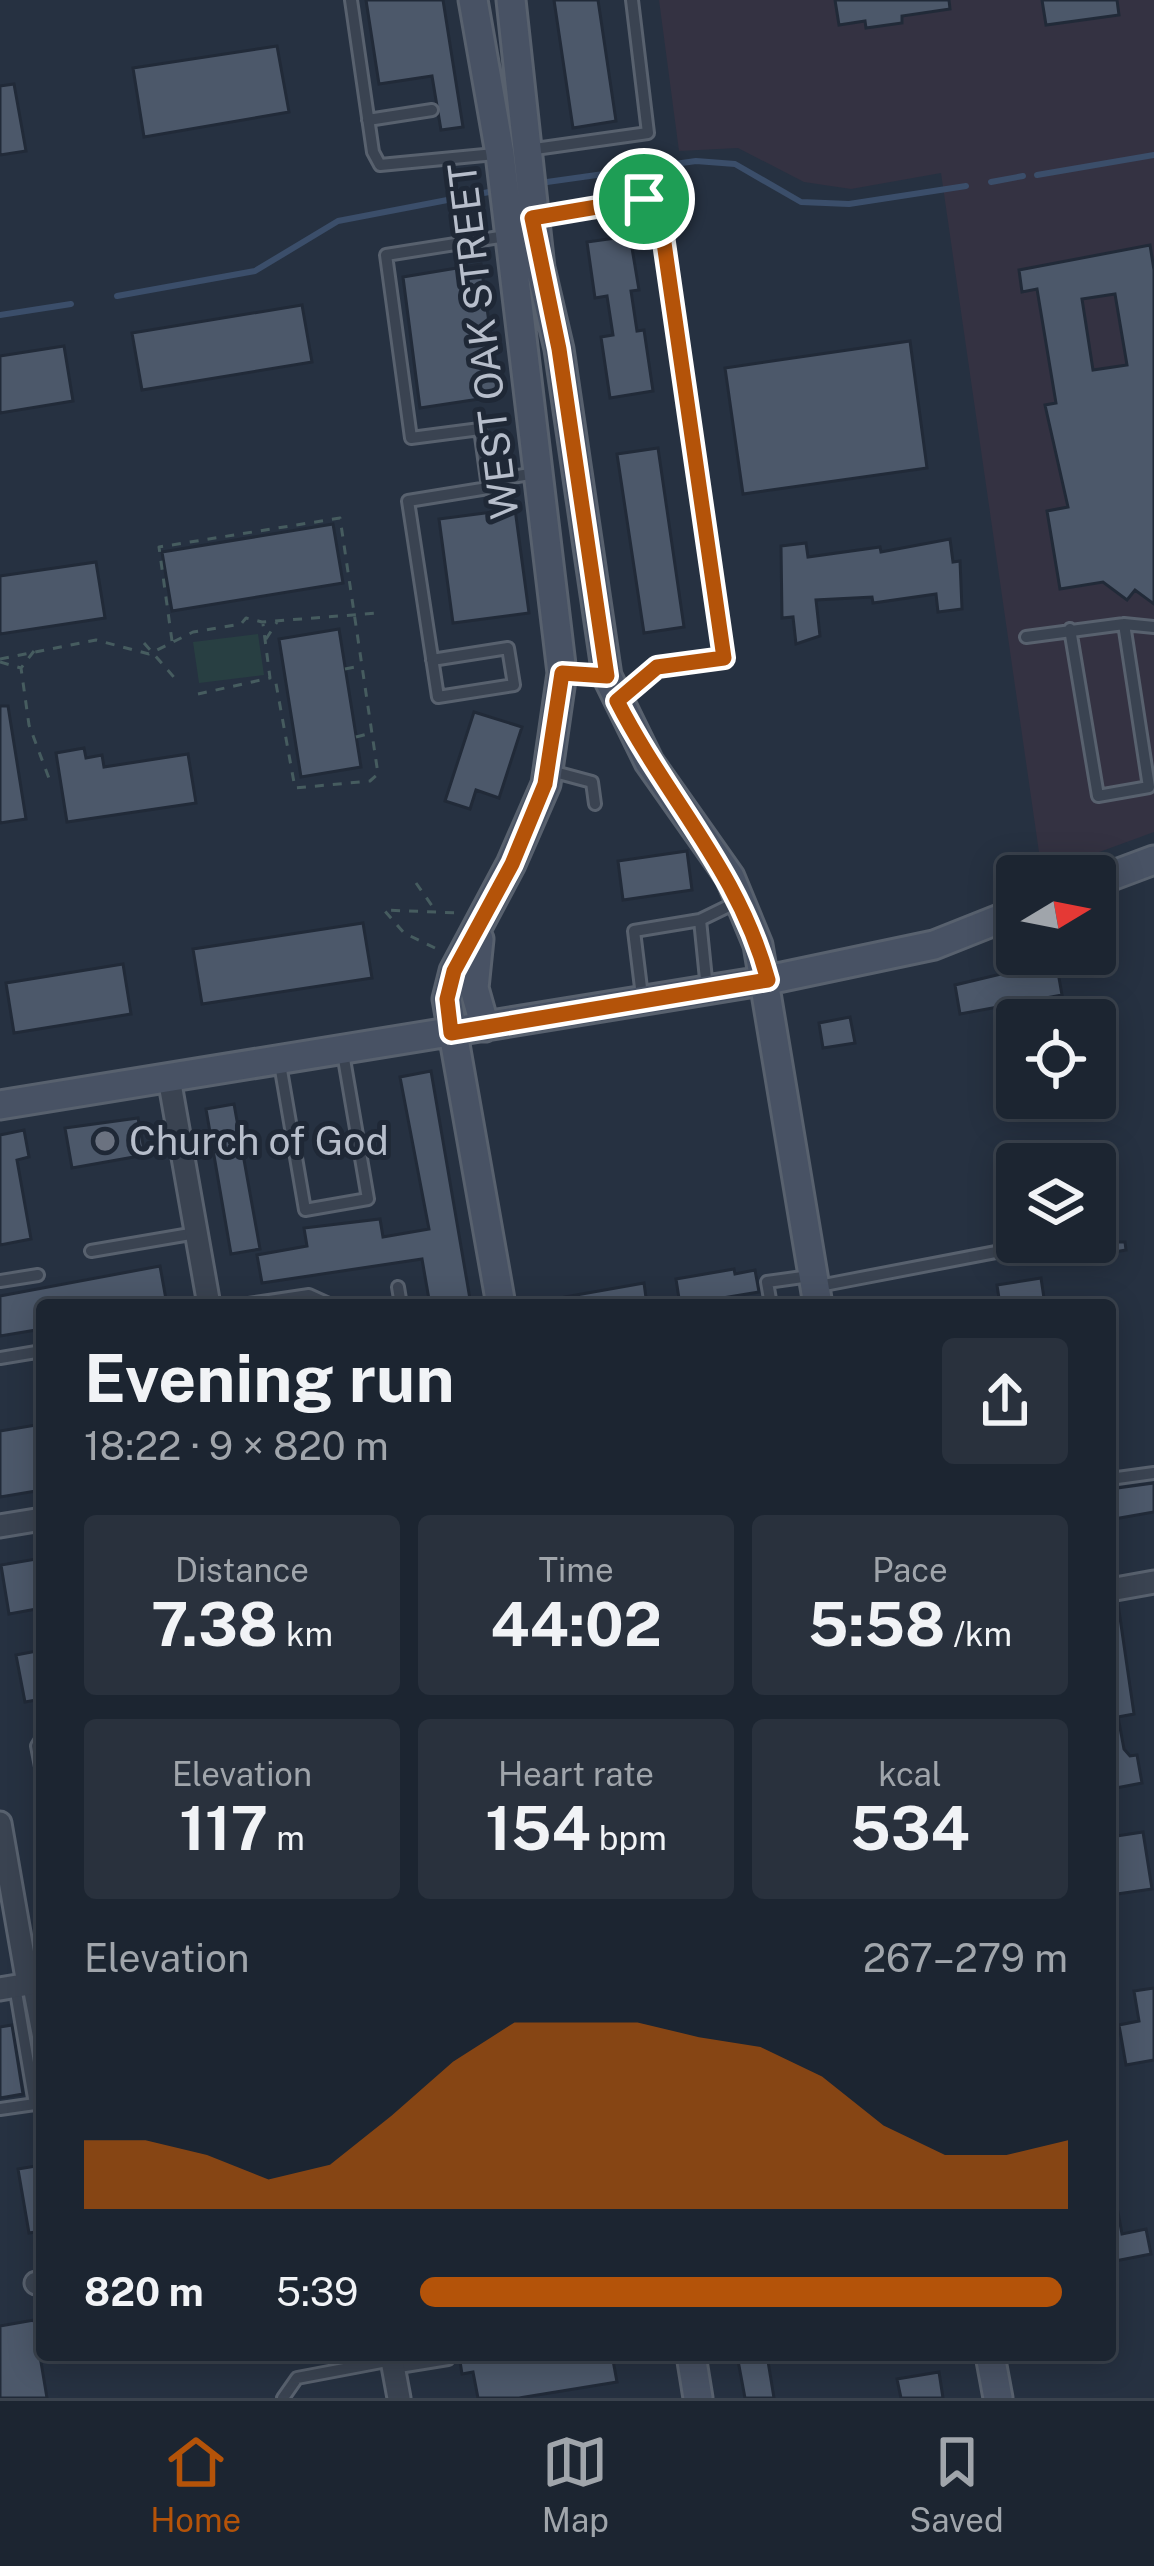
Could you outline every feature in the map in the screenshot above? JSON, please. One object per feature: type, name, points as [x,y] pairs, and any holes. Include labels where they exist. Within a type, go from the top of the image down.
[{"type":"main road","name":"WEST OAK STREET","points":[[473,0],[512,152]]},
{"type":"main road","name":"WEST OAK STREET","points":[[475,919],[548,770],[562,673],[536,472],[512,152],[512,0]]},
{"type":"main road","name":"WEST OAK STREET","points":[[521,226],[559,349],[612,688],[649,762],[712,848],[740,901],[768,980],[816,1289]]},
{"type":"main road","points":[[562,673],[612,688]]},
{"type":"main road","points":[[1116,874],[1154,860]]},
{"type":"main road","points":[[475,919],[474,988],[485,1028]]},
{"type":"main road","points":[[475,919],[447,999],[500,1299]]},
{"type":"main road","points":[[0,1105],[768,980],[934,945],[996,920]]},
{"type":"main road","points":[[692,2361],[698,2398]]},
{"type":"main road","points":[[991,2361],[998,2398]]},
{"type":"street","points":[[169,1078],[208,1299]]},
{"type":"street","points":[[0,1526],[36,1520]]},
{"type":"street","points":[[1116,1589],[1154,1582]]},
{"type":"street","points":[[0,1823],[21,1985]]},
{"type":"street","points":[[392,2361],[399,2398]]},
{"type":"lane","points":[[351,0],[368,119],[380,165],[648,133],[632,0]]},
{"type":"lane","points":[[368,119],[432,110]]},
{"type":"lane","points":[[432,660],[508,648],[514,685],[438,697],[432,660],[408,501],[488,488],[480,429],[411,438],[386,255],[644,199],[661,222],[724,658],[657,667],[612,688]]},
{"type":"lane","points":[[487,481],[536,472]]},
{"type":"lane","points":[[1026,637],[1124,624],[1154,627]]},
{"type":"lane","points":[[1070,629],[1098,796],[1152,786],[1124,624]]},
{"type":"lane","points":[[548,770],[592,782],[595,804]]},
{"type":"lane","points":[[642,1001],[634,932],[700,920],[740,901]]},
{"type":"lane","points":[[700,920],[707,990]]},
{"type":"lane","points":[[280,1060],[305,1210],[368,1199],[342,1050]]},
{"type":"lane","points":[[92,1251],[196,1233]]},
{"type":"lane","points":[[770,1299],[767,1282],[816,1289],[996,1252]]},
{"type":"lane","points":[[0,1281],[38,1275]]},
{"type":"lane","points":[[398,1287],[400,1299]]},
{"type":"lane","points":[[279,1299],[309,1294],[319,1299]]},
{"type":"lane","points":[[0,1358],[36,1353]]},
{"type":"lane","points":[[1116,1478],[1154,1473]]},
{"type":"lane","points":[[0,2109],[35,2104],[21,1985]]},
{"type":"lane","points":[[284,2398],[297,2378],[392,2361]]},
{"type":"path","points":[[172,641],[159,547],[335,518],[342,526],[373,733],[378,773],[370,781],[295,788],[262,622]]},
{"type":"path","points":[[0,661],[96,640],[149,654],[172,641],[242,624],[246,618],[262,622],[378,613]]},
{"type":"path","points":[[265,641],[278,621]]},
{"type":"path","points":[[143,643],[179,683]]},
{"type":"path","points":[[36,650],[21,668],[29,725],[50,781]]},
{"type":"path","points":[[0,661],[21,668]]},
{"type":"path","points":[[346,670],[363,666]]},
{"type":"path","points":[[198,694],[285,676]]},
{"type":"path","points":[[356,736],[373,733]]},
{"type":"path","points":[[416,883],[435,910]]},
{"type":"path","points":[[435,948],[404,933],[384,910],[435,910],[475,919]]},
{"type":"shaded area","points":[[659,0],[1154,0],[1154,832],[1091,855],[1039,855],[941,173],[851,189],[804,182],[738,148],[679,151]]},
{"type":"green space","points":[[258,634],[264,675],[199,683],[193,642]]},
{"type":"building","points":[[366,0],[443,0],[463,127],[441,130],[432,76],[379,84]]},
{"type":"building","points":[[554,0],[598,0],[616,121],[573,128]]},
{"type":"building","points":[[835,0],[949,0],[950,9],[902,16],[902,23],[866,28],[865,21],[839,25]]},
{"type":"building","points":[[1042,0],[1117,0],[1119,15],[1046,25]]},
{"type":"building","points":[[277,46],[289,112],[144,137],[133,68]]},
{"type":"building","points":[[14,84],[26,151],[0,155],[0,86]]},
{"type":"building","points":[[630,236],[639,290],[631,291],[637,331],[644,330],[653,391],[610,398],[601,337],[613,335],[607,296],[595,298],[587,242]]},
{"type":"building","points":[[1150,245],[1154,270],[1154,604],[1135,590],[1127,600],[1103,582],[1060,589],[1047,511],[1068,507],[1045,405],[1056,403],[1037,289],[1022,292],[1019,270]],"holes":[[[1115,294],[1127,365],[1093,370],[1082,299]]]},
{"type":"building","points":[[481,264],[499,396],[420,408],[403,277]]},
{"type":"building","points":[[302,305],[312,362],[142,390],[132,333]]},
{"type":"building","points":[[910,341],[927,468],[743,494],[725,368]]},
{"type":"building","points":[[64,346],[73,401],[0,413],[0,356]]},
{"type":"building","points":[[658,448],[684,627],[644,633],[617,454]]},
{"type":"building","points":[[515,509],[529,613],[453,623],[439,519]]},
{"type":"building","points":[[333,524],[343,583],[172,611],[162,552]]},
{"type":"building","points":[[950,539],[953,562],[960,561],[962,609],[938,612],[936,594],[873,603],[872,597],[816,600],[820,636],[796,644],[793,617],[782,618],[781,546],[806,543],[808,557],[880,547],[881,552]]},
{"type":"building","points":[[96,562],[105,618],[0,634],[0,576]]},
{"type":"building","points":[[339,629],[361,767],[301,777],[279,639]]},
{"type":"building","points":[[0,706],[8,706],[26,819],[0,823]]},
{"type":"building","points":[[474,712],[522,727],[499,798],[476,790],[470,809],[445,801]]},
{"type":"building","points":[[84,748],[86,758],[102,755],[104,767],[188,754],[196,803],[67,822],[56,753]]},
{"type":"building","points":[[687,851],[692,890],[623,900],[618,861]]},
{"type":"building","points":[[363,923],[372,978],[202,1004],[193,949]]},
{"type":"building","points":[[123,964],[131,1014],[14,1033],[6,983]]},
{"type":"building","points":[[997,975],[1058,975],[1062,995],[996,999],[996,1007],[960,1014],[955,985]]},
{"type":"building","points":[[850,1017],[855,1043],[823,1048],[819,1023]]},
{"type":"building","points":[[431,1071],[470,1299],[429,1299],[422,1259],[262,1283],[257,1255],[307,1246],[304,1228],[380,1219],[383,1237],[429,1229],[400,1077]]},
{"type":"building","points":[[234,1104],[260,1249],[231,1254],[206,1109]]},
{"type":"building","name":"Church of God","points":[[138,1118],[145,1155],[72,1168],[65,1128]]},
{"type":"building","points":[[24,1130],[29,1157],[17,1160],[31,1239],[0,1245],[0,1135]]},
{"type":"building","points":[[160,1266],[166,1299],[36,1299],[36,1330],[0,1336],[0,1296]]},
{"type":"building","points":[[755,1270],[759,1292],[679,1299],[676,1279]]},
{"type":"building","points":[[1041,1278],[1044,1299],[999,1299],[997,1285]]},
{"type":"building","points":[[644,1283],[646,1299],[565,1299]]},
{"type":"building","points":[[36,1425],[36,1491],[0,1497],[0,1431]]},
{"type":"building","points":[[1154,1483],[1154,1512],[1116,1519],[1116,1488]]},
{"type":"building","points":[[36,1559],[36,1609],[9,1614],[1,1565]]},
{"type":"building","points":[[1116,1604],[1134,1714],[1118,1717],[1124,1749],[1130,1756],[1137,1755],[1142,1783],[1116,1788]]},
{"type":"building","points":[[36,1651],[36,1700],[25,1702],[16,1655]]},
{"type":"building","points":[[1143,1832],[1152,1889],[1116,1894],[1116,1836]]},
{"type":"building","points":[[1154,1988],[1154,2060],[1126,2065],[1119,2025],[1139,2021],[1134,1991]]},
{"type":"building","points":[[12,2025],[23,2094],[0,2098],[0,2027]]},
{"type":"building","points":[[36,2166],[36,2232],[29,2233],[18,2169]]},
{"type":"building","points":[[1116,2207],[1122,2234],[1146,2229],[1151,2254],[1116,2261]]},
{"type":"building","points":[[34,2320],[36,2361],[41,2361],[47,2398],[0,2398],[0,2326]]},
{"type":"building","points":[[460,2361],[613,2361],[617,2382],[519,2398],[478,2398],[473,2372],[462,2374]]},
{"type":"building","points":[[738,2361],[768,2361],[774,2398],[745,2398]]},
{"type":"building","points":[[939,2372],[943,2398],[901,2398],[897,2379]]},
{"type":"waterway","points":[[1037,175],[1154,155]]},
{"type":"waterway","points":[[547,182],[696,161],[735,164],[801,202],[849,204],[966,186]]},
{"type":"waterway","points":[[991,182],[1023,176]]},
{"type":"waterway","points":[[117,296],[255,271],[338,221],[489,192]]},
{"type":"waterway","points":[[0,315],[71,304]]},
{"type":"place","name":"Church of God","points":[[105,1141]]},
{"type":"route","points":[[644,199],[661,222],[724,658],[657,667],[617,701],[649,762],[730,877],[768,980],[451,1033],[447,999],[454,971],[512,864],[545,784],[562,673],[607,676],[559,349],[532,218],[644,199]]}]
